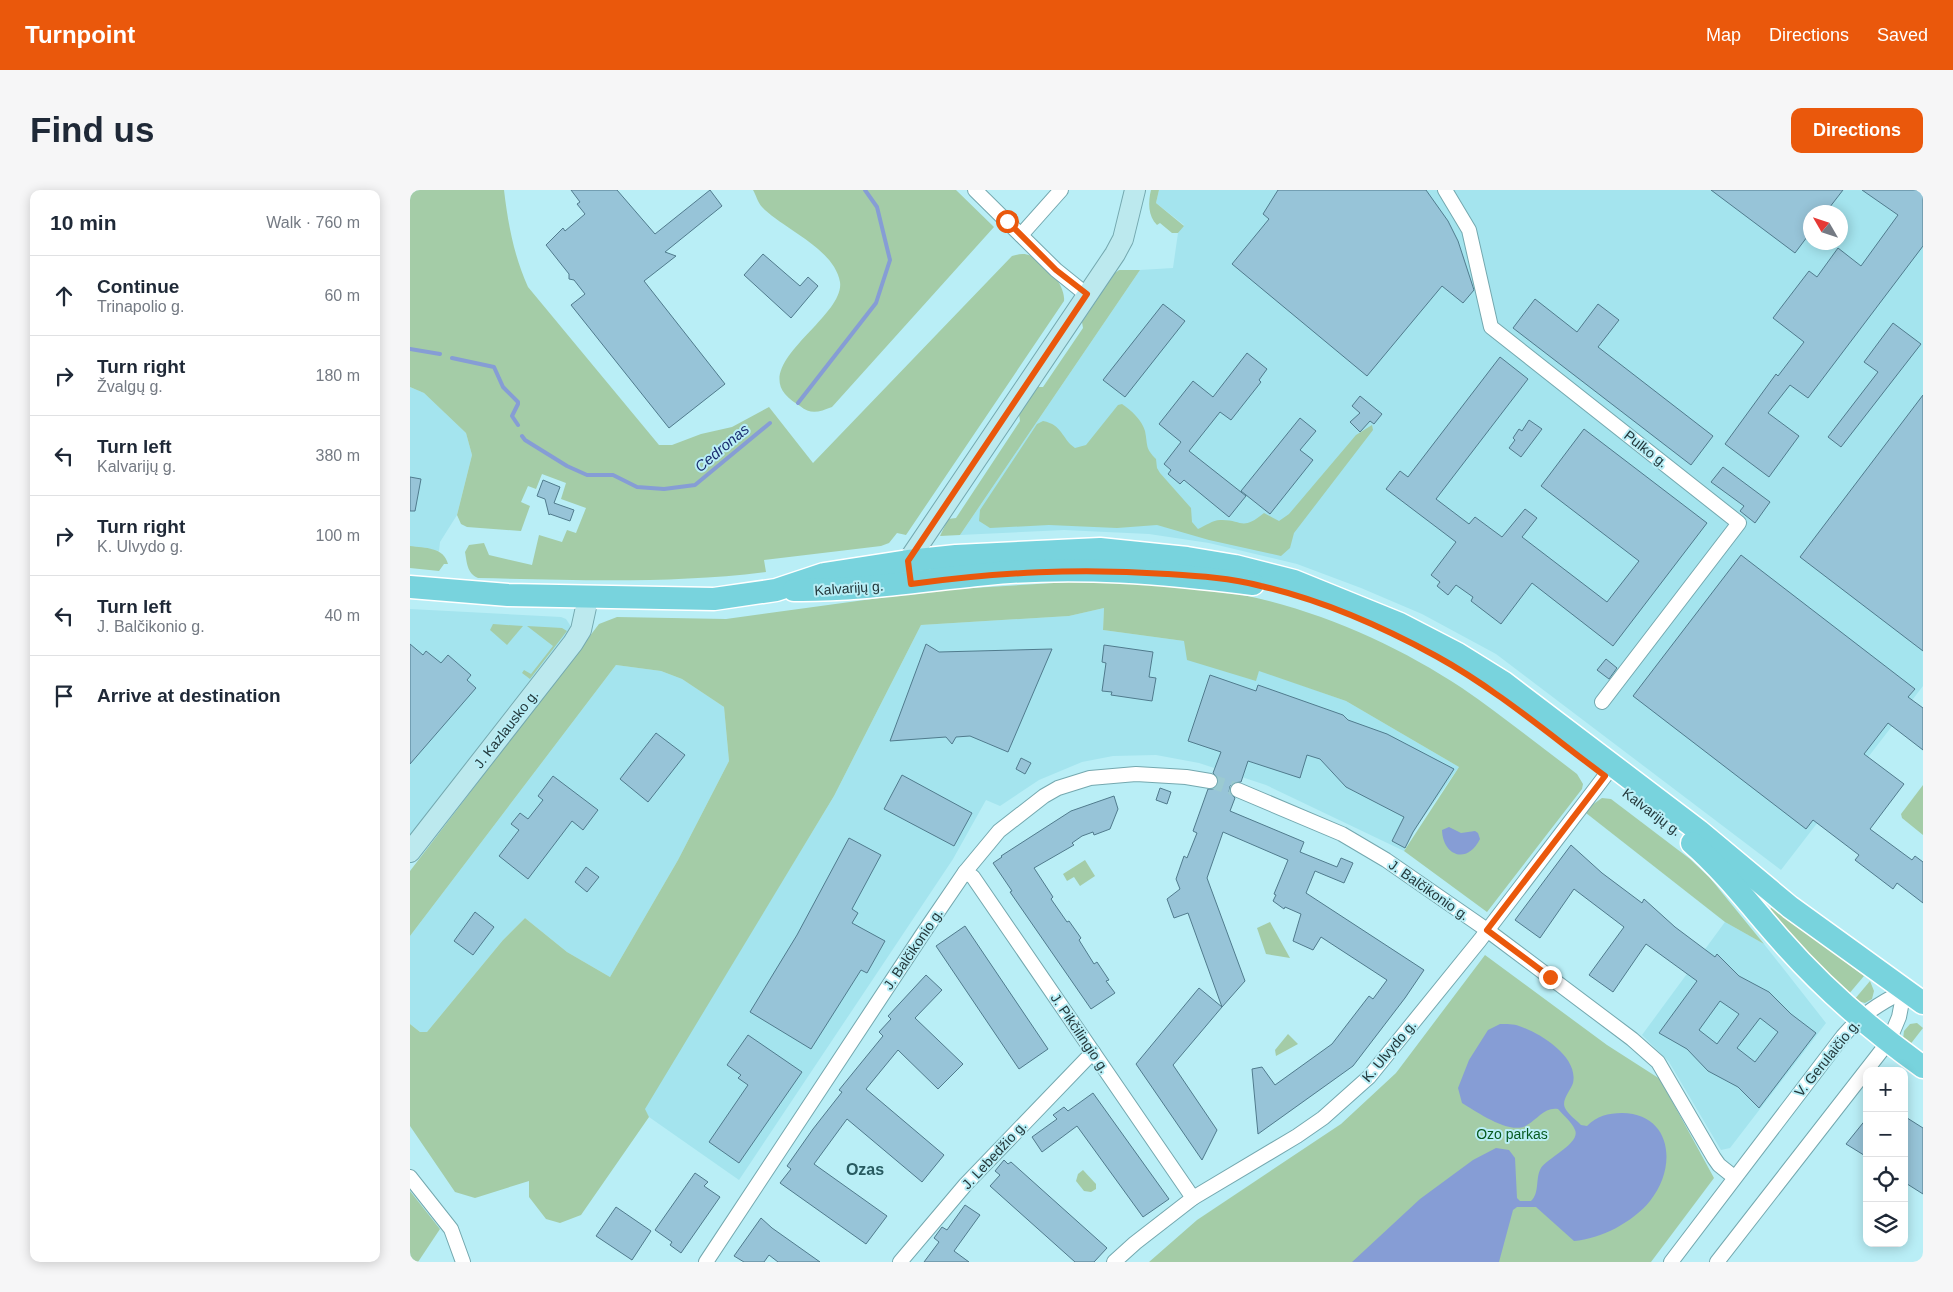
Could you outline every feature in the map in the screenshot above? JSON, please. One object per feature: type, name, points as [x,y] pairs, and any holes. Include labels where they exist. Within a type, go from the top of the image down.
[{"type":"main road","points":[[911,584],[908,561],[1123,239],[1135,190]]},
{"type":"main road","name":"Kalvarijų g.","points":[[776,590],[824,574],[908,561],[965,555],[1100,560],[1187,558],[1235,566],[1294,581],[1340,598],[1429,638],[1503,682],[1699,831],[1790,907],[1923,1003]]},
{"type":"main road","name":"Kalvarijų g.","points":[[410,588],[454,592],[588,598],[714,599],[776,590],[827,591],[911,584],[1100,560],[1258,585],[1330,606],[1403,639],[1470,677],[1605,776],[1707,856],[1798,959],[1860,1017],[1923,1067]]},
{"type":"main road","name":"J. Kazlausko g.","points":[[410,852],[572,643],[581,630],[588,598]]},
{"type":"street","points":[[975,190],[1056,270],[1087,294]]},
{"type":"street","points":[[1020,235],[1061,190]]},
{"type":"street","name":"Pulko g.","points":[[1445,190],[1469,230],[1492,327],[1739,523],[1602,702]]},
{"type":"street","name":"J. Balčikonio g.","points":[[706,1262],[965,872],[998,830],[1058,788],[1090,778],[1119,775],[1167,775],[1210,781]]},
{"type":"street","name":"K. Ulvydo g.","points":[[1114,1262],[1135,1243],[1193,1198],[1297,1136],[1348,1098],[1386,1057],[1487,930],[1605,776]]},
{"type":"street","name":"J. Balčikonio g.","points":[[1238,790],[1342,834],[1386,860],[1487,930],[1652,1054],[1719,1165],[1734,1177]]},
{"type":"street","name":"J. Pikčilingio g.","points":[[965,872],[973,877],[1193,1198]]},
{"type":"street","points":[[1717,1262],[1888,1040],[1899,1017],[1904,991]]},
{"type":"street","name":"V. Gerulaičio g.","points":[[1671,1262],[1842,1036],[1860,1017],[1880,1003],[1904,991]]},
{"type":"street","name":"J. Lebedžio g.","points":[[900,1262],[966,1184],[1093,1052]]},
{"type":"street","points":[[410,1177],[451,1229],[463,1262]]},
{"type":"shaded area","points":[[1159,190],[1923,190],[1923,686],[1781,870],[1496,654],[1422,614],[1361,588],[1297,564],[1209,543],[1149,534],[1064,530],[960,535],[1140,270],[1173,268],[1178,233],[1184,225],[1156,203]]},
{"type":"shaded area","points":[[410,387],[424,393],[466,433],[472,455],[457,515],[440,542],[439,551],[410,546]]},
{"type":"shaded area","points":[[1104,608],[1103,630],[1184,641],[1256,680],[1259,670],[1346,701],[1459,767],[1418,825],[1404,851],[1266,785],[1199,763],[1156,755],[1113,756],[1082,762],[1039,780],[1000,806],[986,800],[953,859],[739,1180],[649,1117],[644,1109],[834,796],[921,625],[1069,616]]},
{"type":"shaded area","points":[[410,609],[561,617],[566,619],[572,628],[410,839]]},
{"type":"shaded area","points":[[616,665],[661,671],[682,679],[724,707],[729,761],[678,860],[610,977],[567,952],[525,918],[503,940],[427,1032],[420,1032],[410,1024],[410,936]]},
{"type":"shaded area","points":[[1449,827],[1461,833],[1475,831],[1480,839],[1469,852],[1456,854],[1451,851],[1443,839],[1442,830]]},
{"type":"shaded area","points":[[1725,922],[1764,944],[1826,1023],[1730,1148],[1721,1150],[1669,1062],[1642,1035]]},
{"type":"shaded area","points":[[1500,1024],[1515,1025],[1528,1029],[1547,1040],[1564,1055],[1573,1073],[1573,1083],[1565,1098],[1564,1105],[1581,1125],[1587,1126],[1599,1117],[1617,1113],[1639,1116],[1652,1123],[1660,1133],[1665,1145],[1666,1159],[1659,1188],[1650,1201],[1635,1216],[1616,1228],[1584,1240],[1574,1241],[1536,1207],[1517,1207],[1513,1210],[1499,1262],[1352,1262],[1420,1199],[1473,1160],[1496,1148],[1509,1150],[1515,1158],[1517,1198],[1520,1201],[1531,1201],[1536,1194],[1541,1168],[1573,1140],[1576,1135],[1574,1127],[1558,1109],[1545,1112],[1520,1128],[1503,1125],[1462,1103],[1458,1088],[1469,1060],[1488,1030]]},
{"type":"green space","points":[[410,190],[504,190],[512,240],[528,287],[659,445],[672,445],[701,434],[732,427],[769,407],[813,463],[1012,256],[1026,254],[1042,263],[1058,281],[1062,288],[1064,301],[906,535],[897,533],[889,543],[881,546],[764,560],[766,572],[730,576],[658,580],[478,578],[474,576],[467,564],[465,552],[469,545],[484,543],[489,555],[532,565],[539,535],[562,542],[567,530],[576,533],[586,508],[561,499],[566,483],[542,474],[536,489],[528,486],[521,502],[530,506],[521,531],[467,527],[461,524],[457,515],[472,455],[466,433],[424,393],[410,387]]},
{"type":"green space","points":[[753,190],[956,190],[994,227],[832,407],[812,412],[792,401],[785,394],[780,381],[782,367],[791,353],[830,309],[838,295],[840,282],[836,270],[828,259],[807,240],[762,207]]},
{"type":"green space","points":[[1151,190],[1159,190],[1156,203],[1184,226],[1178,233],[1172,233],[1160,223],[1157,225],[1154,221],[1149,199]]},
{"type":"green space","points":[[1119,270],[1140,270],[960,535],[940,536],[948,519],[956,518],[1020,421],[1019,414],[1038,387],[1043,387],[1083,328],[1082,322],[1115,273]]},
{"type":"green space","points":[[1122,404],[1139,419],[1145,431],[1148,449],[1156,459],[1157,468],[1191,508],[1192,522],[1198,529],[1217,520],[1242,523],[1251,522],[1264,513],[1279,521],[1289,514],[1356,435],[1372,425],[1373,430],[1294,533],[1290,548],[1281,556],[1209,540],[1157,525],[1117,528],[1049,525],[990,528],[979,521],[980,510],[1037,424],[1043,421],[1050,423],[1075,448],[1086,445],[1118,405]]},
{"type":"green space","points":[[410,546],[438,551],[446,558],[448,564],[444,564],[439,571],[410,568]]},
{"type":"green space","points":[[1087,581],[1166,585],[1244,595],[1310,613],[1342,625],[1405,654],[1462,688],[1506,719],[1577,774],[1583,784],[1582,789],[1487,912],[1404,851],[1459,767],[1346,701],[1259,671],[1256,681],[1187,660],[1184,641],[1103,630],[1104,608],[1069,616],[921,625],[834,796],[645,1109],[649,1117],[581,1215],[560,1223],[546,1219],[529,1197],[529,1181],[475,1198],[455,1192],[410,1126],[410,1024],[420,1032],[427,1032],[503,940],[525,918],[567,952],[610,977],[678,860],[729,761],[724,707],[682,679],[661,671],[616,665],[410,936],[410,871],[599,624],[617,617],[726,619],[938,590]]},
{"type":"green space","points":[[493,624],[523,626],[507,645],[490,630]]},
{"type":"green space","points":[[527,626],[562,628],[567,631],[530,679],[522,673],[524,670],[531,674],[553,646]]},
{"type":"green space","points":[[1923,785],[1923,835],[1902,818],[1901,814]]},
{"type":"green space","points":[[1602,798],[1611,799],[1690,859],[1710,878],[1764,944],[1725,922],[1586,813],[1592,805]]},
{"type":"green space","points":[[1085,860],[1095,876],[1080,886],[1074,877],[1067,881],[1063,874]]},
{"type":"green space","points":[[1772,906],[1864,976],[1848,995],[1769,912]]},
{"type":"green space","points":[[1270,922],[1290,958],[1266,954],[1257,928]]},
{"type":"green space","name":"Ozo parkas","points":[[1485,955],[1607,1045],[1660,1079],[1714,1178],[1651,1262],[1149,1262],[1197,1220],[1341,1124],[1396,1073]]},
{"type":"green space","points":[[1870,981],[1874,991],[1872,999],[1865,1003],[1854,1000]]},
{"type":"green space","points":[[1917,1023],[1923,1028],[1909,1046],[1903,1039],[1904,1031],[1910,1024]]},
{"type":"green space","points":[[1288,1034],[1298,1044],[1276,1056],[1275,1050]]},
{"type":"green space","points":[[1083,1170],[1096,1184],[1096,1189],[1091,1192],[1084,1191],[1076,1181],[1078,1174]]},
{"type":"green space","points":[[410,1191],[440,1229],[418,1262],[410,1262]]},
{"type":"building","points":[[571,190],[617,190],[655,234],[710,190],[722,206],[665,252],[676,256],[644,281],[725,384],[669,428],[571,305],[585,294],[574,280],[569,279],[569,274],[546,245],[563,228],[565,231],[585,214],[577,204],[580,202]]},
{"type":"building","points":[[1278,190],[1426,190],[1448,221],[1458,241],[1474,290],[1463,303],[1442,286],[1367,376],[1232,264],[1269,219],[1263,214]]},
{"type":"building","points":[[1711,190],[1843,190],[1831,205],[1803,205],[1803,242],[1795,253]]},
{"type":"building","points":[[1862,190],[1923,190],[1923,246],[1808,398],[1790,385],[1768,413],[1799,436],[1769,477],[1725,444],[1776,374],[1778,376],[1804,342],[1773,318],[1809,271],[1817,277],[1837,250],[1841,250],[1861,266],[1898,215]]},
{"type":"building","points":[[763,254],[800,286],[808,277],[818,286],[791,318],[744,275]]},
{"type":"building","points":[[1535,299],[1577,332],[1598,304],[1619,320],[1598,347],[1713,436],[1691,465],[1513,328]]},
{"type":"building","points":[[1163,304],[1185,321],[1125,397],[1103,380]]},
{"type":"building","points":[[1893,323],[1921,344],[1841,447],[1828,437],[1878,372],[1864,362]]},
{"type":"building","points":[[1247,353],[1267,369],[1259,380],[1261,382],[1231,420],[1220,412],[1189,451],[1246,496],[1229,517],[1184,480],[1180,484],[1168,474],[1171,470],[1164,464],[1181,442],[1159,424],[1193,381],[1213,397]]},
{"type":"building","points":[[1500,357],[1528,379],[1436,499],[1469,524],[1475,517],[1502,537],[1525,509],[1537,518],[1522,537],[1607,602],[1639,561],[1541,486],[1584,429],[1707,523],[1613,646],[1532,583],[1501,624],[1471,601],[1473,597],[1456,585],[1448,595],[1437,586],[1440,582],[1431,575],[1456,542],[1386,489],[1400,471],[1408,477]]},
{"type":"building","points":[[1923,395],[1923,651],[1800,557]]},
{"type":"building","points":[[1360,396],[1382,414],[1374,424],[1370,421],[1360,432],[1350,422],[1360,413],[1352,406]]},
{"type":"building","points":[[1300,418],[1316,431],[1300,450],[1313,460],[1270,514],[1241,491]]},
{"type":"building","points":[[1529,420],[1542,429],[1521,457],[1509,448],[1515,440],[1513,438],[1519,429],[1522,431]]},
{"type":"building","points":[[1723,467],[1770,502],[1755,523],[1740,511],[1744,506],[1711,482]]},
{"type":"building","points":[[410,477],[421,479],[415,511],[410,511]]},
{"type":"building","points":[[543,480],[560,487],[554,503],[574,510],[570,521],[549,515],[545,499],[537,496]]},
{"type":"building","points":[[1741,555],[1915,689],[1908,697],[1923,708],[1923,750],[1888,723],[1864,754],[1904,784],[1870,829],[1912,860],[1915,856],[1923,862],[1923,903],[1897,883],[1893,889],[1855,860],[1859,855],[1813,820],[1806,829],[1633,696]]},
{"type":"building","points":[[410,644],[423,655],[426,651],[441,663],[448,655],[471,675],[467,680],[476,688],[410,764]]},
{"type":"building","points":[[926,644],[939,652],[1052,649],[1008,752],[970,736],[956,737],[952,744],[946,737],[890,741]]},
{"type":"building","points":[[1104,645],[1153,652],[1149,677],[1156,678],[1152,701],[1111,695],[1112,692],[1102,691],[1106,663],[1102,662]]},
{"type":"building","points":[[1606,659],[1617,668],[1609,679],[1597,670]]},
{"type":"building","points":[[1210,675],[1256,691],[1258,685],[1343,715],[1348,720],[1387,734],[1454,769],[1413,832],[1405,848],[1392,841],[1404,817],[1346,787],[1320,759],[1307,755],[1300,778],[1248,761],[1241,782],[1233,783],[1230,786],[1229,792],[1235,798],[1230,811],[1304,842],[1300,852],[1337,867],[1341,858],[1353,863],[1344,883],[1315,871],[1306,893],[1424,970],[1353,1066],[1258,1134],[1252,1069],[1262,1067],[1275,1085],[1332,1044],[1369,996],[1373,999],[1387,980],[1321,937],[1313,950],[1293,941],[1301,914],[1285,907],[1284,909],[1273,901],[1288,860],[1223,832],[1207,878],[1245,981],[1222,1007],[1188,913],[1174,918],[1167,899],[1180,889],[1176,879],[1184,856],[1187,858],[1197,833],[1193,831],[1208,789],[1214,789],[1218,783],[1218,778],[1213,773],[1221,752],[1188,741]]},
{"type":"building","points":[[656,733],[685,755],[648,802],[620,779]]},
{"type":"building","points":[[1021,758],[1031,763],[1025,774],[1016,769]]},
{"type":"building","points":[[902,775],[972,813],[954,846],[884,809]]},
{"type":"building","points":[[553,776],[598,810],[583,830],[572,821],[528,879],[499,856],[519,830],[511,824],[520,813],[528,819],[543,800],[538,796]]},
{"type":"building","points":[[1160,788],[1171,792],[1167,804],[1156,800]]},
{"type":"building","points":[[1114,796],[1118,809],[1110,829],[1094,835],[1093,832],[1082,836],[1072,843],[1074,845],[1034,868],[1053,897],[1051,899],[1081,938],[1079,940],[1094,964],[1097,962],[1109,980],[1106,981],[1115,993],[1091,1009],[1010,892],[1012,891],[993,863],[1071,811]]},
{"type":"building","points":[[849,838],[881,855],[852,909],[858,913],[852,923],[885,941],[867,973],[861,970],[811,1049],[750,1012],[797,935]]},
{"type":"building","points":[[1571,845],[1602,873],[1642,903],[1644,899],[1675,927],[1715,957],[1717,954],[1739,976],[1769,992],[1791,1014],[1816,1033],[1759,1108],[1738,1087],[1708,1071],[1687,1049],[1659,1033],[1697,981],[1646,944],[1613,992],[1589,975],[1624,927],[1574,889],[1540,938],[1515,920]],"holes":[[[1720,1001],[1739,1014],[1717,1044],[1699,1030]],[[1760,1018],[1778,1032],[1755,1062],[1737,1048]]]},
{"type":"building","points":[[586,867],[599,877],[587,892],[575,882]]},
{"type":"building","points":[[475,912],[494,927],[473,955],[454,941]]},
{"type":"building","points":[[965,926],[1048,1049],[1019,1069],[936,946]]},
{"type":"building","points":[[926,975],[942,990],[915,1018],[963,1064],[938,1089],[898,1050],[866,1089],[944,1155],[922,1182],[847,1119],[814,1164],[887,1216],[866,1244],[780,1183],[791,1169],[787,1166],[842,1092],[839,1090],[883,1036],[879,1032],[891,1019],[888,1016]]},
{"type":"building","points":[[1199,988],[1222,1007],[1173,1065],[1217,1130],[1202,1160],[1136,1064]]},
{"type":"building","points":[[748,1035],[802,1072],[739,1163],[709,1142],[748,1085],[738,1078],[741,1075],[727,1065]]},
{"type":"building","points":[[1093,1093],[1169,1199],[1143,1217],[1077,1126],[1042,1152],[1032,1137],[1057,1119],[1053,1115],[1064,1107],[1068,1111]]},
{"type":"building","points":[[1908,1119],[1923,1128],[1923,1194],[1908,1185]]},
{"type":"building","points":[[1863,1123],[1863,1155],[1846,1144]]},
{"type":"building","points":[[1004,1160],[1008,1164],[1011,1162],[1107,1248],[1094,1262],[1075,1262],[990,1186],[1000,1175],[995,1171]]},
{"type":"building","points":[[695,1173],[708,1182],[704,1186],[720,1197],[681,1253],[670,1245],[672,1242],[655,1230]]},
{"type":"building","points":[[965,1205],[980,1215],[954,1251],[969,1262],[924,1262],[939,1242],[934,1238],[942,1227],[947,1230]]},
{"type":"building","points":[[616,1207],[651,1231],[632,1260],[596,1236]]},
{"type":"building","points":[[761,1218],[820,1262],[778,1262],[769,1255],[764,1262],[744,1262],[734,1256]]},
{"type":"waterway","name":"Cedronas","points":[[798,403],[876,303],[890,260],[877,207],[865,190]]},
{"type":"waterway","name":"Cedronas","points":[[410,349],[440,354]]},
{"type":"waterway","name":"Cedronas","points":[[452,358],[494,367],[503,387],[518,402],[512,416],[518,425]]},
{"type":"waterway","name":"Cedronas","points":[[522,436],[525,440],[567,466],[587,475],[613,475],[637,487],[664,489],[695,485],[770,423]]},
{"type":"tunnel","points":[[1210,781],[1238,790]]},
{"type":"district","name":"Ozas","points":[[865,1169]]},
{"type":"route","points":[[1007,221],[1056,270],[1087,294],[908,561],[911,584],[988,574],[1036,571],[1099,570],[1200,576],[1258,585],[1330,606],[1437,656],[1504,700],[1605,776],[1487,930],[1550,977]]}]
